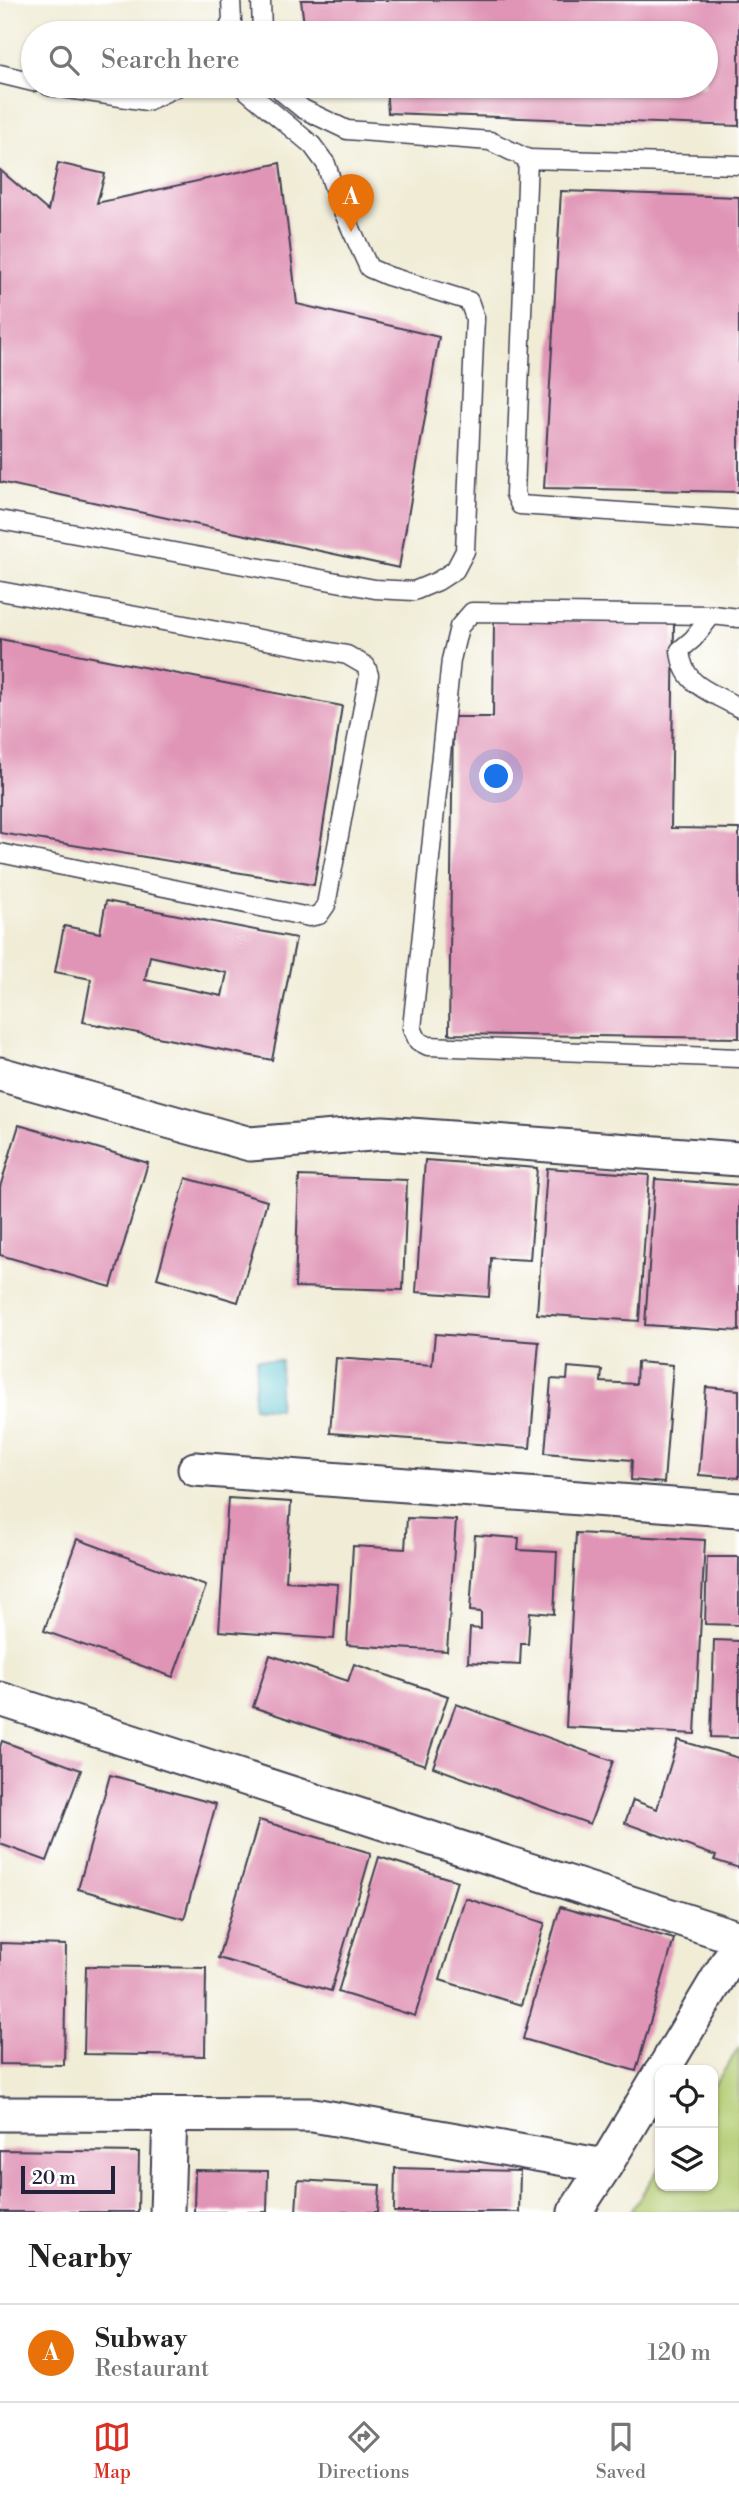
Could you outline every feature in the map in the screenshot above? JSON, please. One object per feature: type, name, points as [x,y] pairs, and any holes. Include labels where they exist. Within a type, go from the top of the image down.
[{"type":"street","points":[[0,1074],[250,1144],[383,1133],[739,1159]]},
{"type":"street","points":[[195,1469],[739,1510]]},
{"type":"street","points":[[0,1699],[739,1940],[665,2065]]},
{"type":"street","points":[[575,2212],[655,2082]]},
{"type":"street","points":[[0,2114],[313,2115],[605,2166]]},
{"type":"street","points":[[167,2212],[170,2115]]},
{"type":"lane","points":[[231,0],[232,21]]},
{"type":"lane","points":[[261,0],[262,21]]},
{"type":"lane","points":[[0,74],[21,79]]},
{"type":"lane","points":[[127,98],[147,101],[153,98]]},
{"type":"lane","points":[[0,520],[376,589],[414,592],[439,581],[455,570],[465,551],[475,318],[469,301],[369,268],[337,198],[326,164],[313,145],[256,98]]},
{"type":"lane","points":[[289,98],[303,109],[346,130],[490,141],[528,159],[739,164]]},
{"type":"lane","points":[[528,159],[515,494],[520,505],[739,520]]},
{"type":"lane","points":[[0,591],[347,655],[366,666],[369,675],[326,905],[319,915],[309,917],[0,853]]},
{"type":"lane","points":[[739,618],[712,615],[471,612],[459,627],[451,660],[412,1028],[418,1041],[428,1046],[739,1058]]},
{"type":"lane","points":[[712,615],[693,639],[680,650],[681,663],[694,684],[739,708]]},
{"type":"green space","points":[[739,2048],[739,2212],[630,2212],[655,2174],[655,2191],[718,2191],[718,2080]]},
{"type":"water","points":[[257,1359],[281,1361],[278,1409],[253,1407]]},
{"type":"building","points":[[301,0],[739,0],[739,126],[388,113],[387,98],[718,98],[718,21],[304,21]]},
{"type":"building","points":[[58,163],[105,174],[97,203],[280,163],[297,304],[439,337],[399,568],[0,482],[0,170],[48,211]]},
{"type":"building","points":[[561,191],[739,197],[739,492],[544,488]]},
{"type":"building","points":[[494,621],[674,623],[671,828],[739,829],[739,1038],[449,1034],[453,717],[493,717]]},
{"type":"building","points":[[0,639],[342,706],[314,885],[0,833]]},
{"type":"building","points":[[106,901],[296,938],[272,1060],[83,1022],[91,979],[55,972],[64,926],[100,933]],"holes":[[[150,956],[227,973],[222,996],[145,980]]]},
{"type":"building","points":[[19,1125],[148,1163],[111,1287],[0,1255],[0,1187]]},
{"type":"building","points":[[425,1160],[537,1168],[530,1260],[491,1258],[489,1297],[416,1292]]},
{"type":"building","points":[[547,1168],[649,1175],[639,1321],[537,1314]]},
{"type":"building","points":[[299,1176],[407,1180],[403,1290],[295,1287]]},
{"type":"building","points":[[186,1178],[267,1201],[238,1302],[157,1278]]},
{"type":"building","points":[[655,1179],[739,1185],[739,1331],[645,1325]]},
{"type":"building","points":[[435,1334],[539,1342],[530,1448],[330,1433],[336,1358],[432,1365]]},
{"type":"building","points":[[637,1362],[673,1365],[664,1483],[631,1480],[632,1460],[545,1453],[551,1379],[567,1380],[568,1367],[602,1370],[601,1382],[636,1384]]},
{"type":"building","points":[[706,1387],[739,1390],[739,1478],[699,1475]]},
{"type":"building","points":[[228,1498],[291,1502],[286,1581],[338,1584],[334,1639],[219,1631]]},
{"type":"building","points":[[407,1518],[456,1520],[447,1651],[347,1645],[353,1546],[405,1549]]},
{"type":"building","points":[[576,1533],[705,1540],[695,1734],[566,1727]]},
{"type":"building","points":[[475,1535],[519,1538],[518,1550],[557,1552],[554,1614],[530,1612],[528,1644],[521,1644],[520,1665],[468,1662],[470,1628],[481,1629],[481,1612],[470,1611]]},
{"type":"building","points":[[77,1539],[206,1586],[173,1677],[44,1631]]},
{"type":"building","points":[[707,1557],[739,1557],[739,1625],[705,1624]]},
{"type":"building","points":[[714,1640],[739,1641],[739,1738],[711,1737]]},
{"type":"building","points":[[270,1655],[348,1681],[354,1664],[448,1696],[425,1765],[253,1707]]},
{"type":"building","points":[[456,1704],[613,1761],[590,1824],[433,1767]]},
{"type":"building","points":[[678,1740],[739,1758],[739,1868],[714,1860],[716,1856],[625,1823],[633,1800],[657,1809]]},
{"type":"building","points":[[2,1741],[81,1770],[47,1861],[0,1844]]},
{"type":"building","points":[[110,1775],[216,1804],[184,1919],[78,1889]]},
{"type":"building","points":[[259,1820],[371,1853],[331,1991],[218,1958]]},
{"type":"building","points":[[379,1857],[457,1881],[415,2016],[338,1992]]},
{"type":"building","points":[[465,1898],[545,1923],[521,2005],[440,1980]]},
{"type":"building","points":[[560,1907],[674,1939],[636,2071],[523,2039]]},
{"type":"building","points":[[0,1943],[66,1945],[64,2065],[0,2064]]},
{"type":"building","points":[[86,1966],[206,1968],[205,2056],[84,2054]]},
{"type":"building","points":[[0,2150],[139,2152],[138,2212],[0,2212]]},
{"type":"building","points":[[395,2168],[520,2171],[519,2212],[394,2212]]},
{"type":"building","points":[[195,2170],[268,2171],[267,2212],[194,2212]]},
{"type":"building","points":[[298,2180],[380,2185],[378,2212],[296,2212]]},
{"type":"place","name":"Subway","points":[[351,232]]}]
